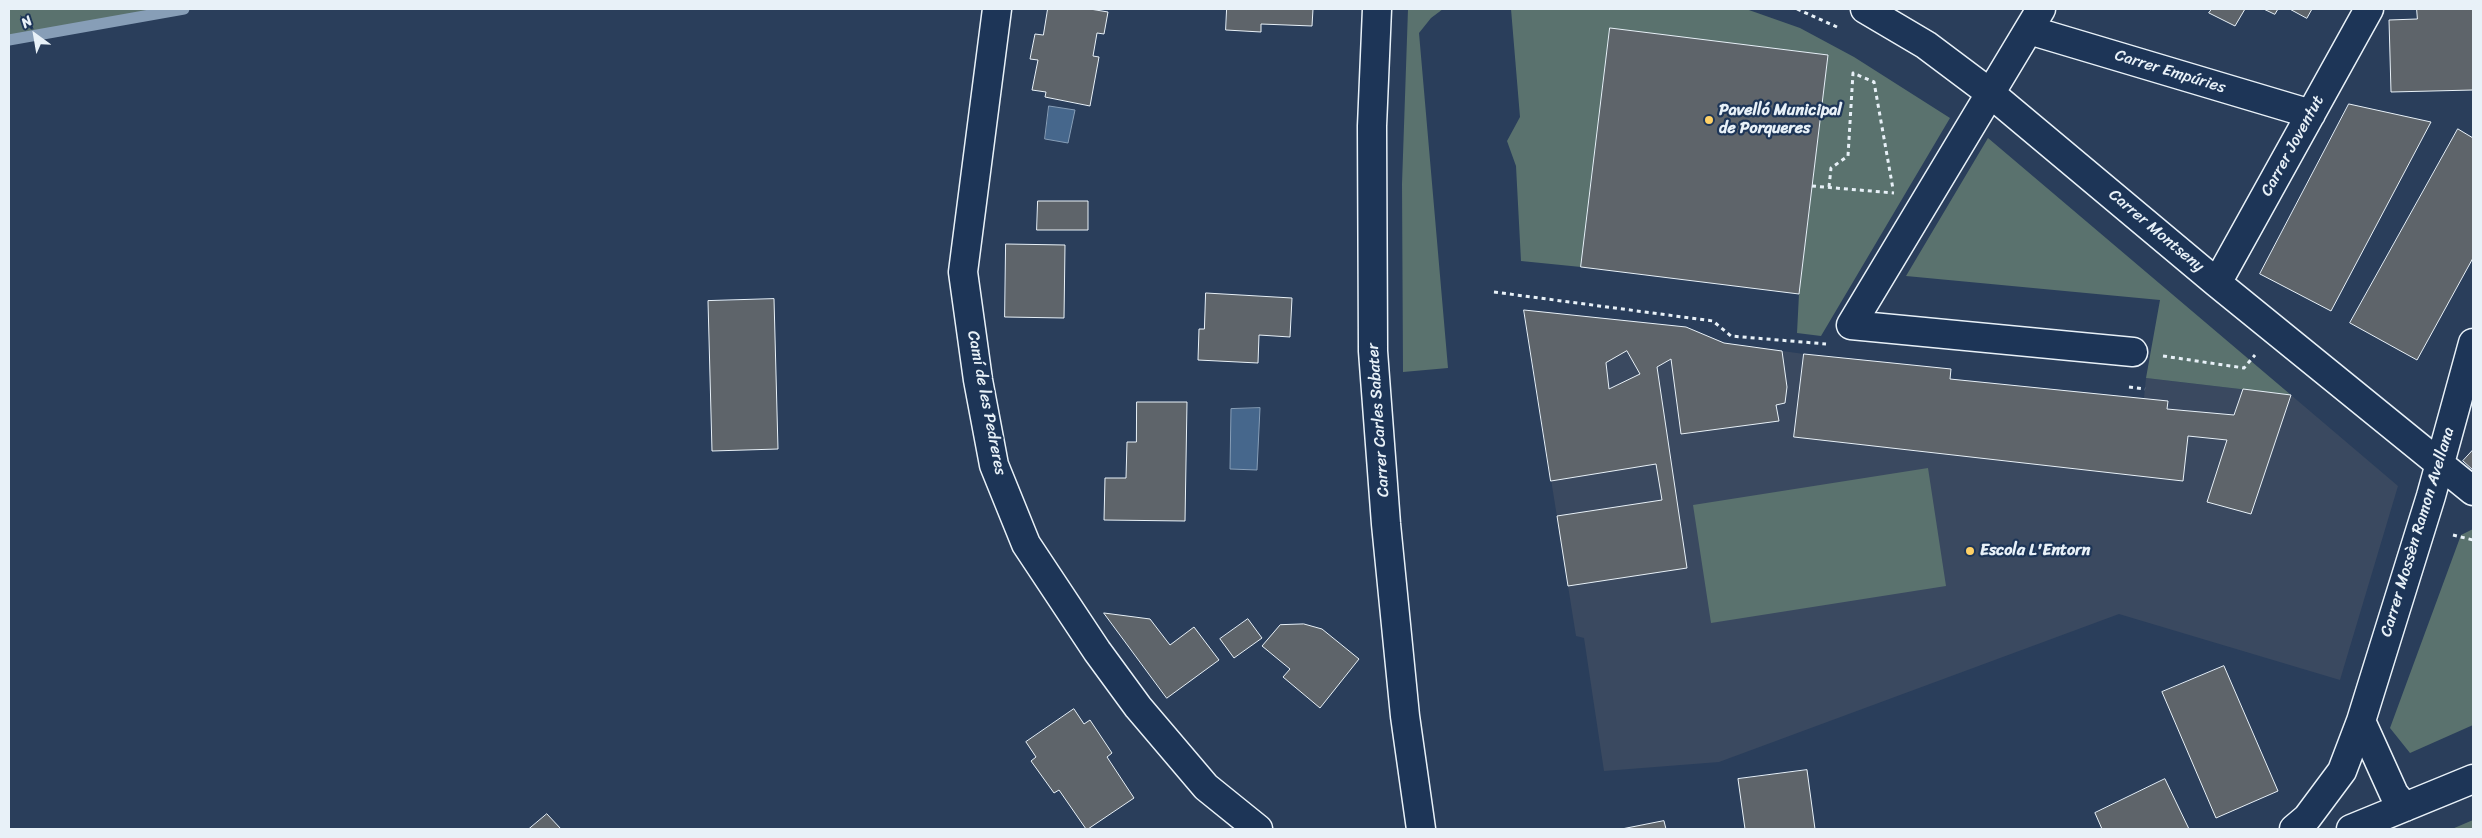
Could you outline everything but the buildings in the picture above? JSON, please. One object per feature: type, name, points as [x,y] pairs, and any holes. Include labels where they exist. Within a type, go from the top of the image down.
[{"type":"street","name":"Camí de les Pedreres","points":[[998,9],[963,272],[978,380],[994,465],[1026,544],[1096,651],[1138,707],[1206,787],[1258,829]]},
{"type":"street","name":"Carrer Carles Sabater","points":[[1376,9],[1372,126],[1373,351],[1386,524],[1405,716],[1421,829]]},
{"type":"street","name":"Carrer Montseny","points":[[1865,9],[1926,45],[1990,93],[2217,283],[2473,491]]},
{"type":"street","name":"Carrer Joventut","points":[[2217,283],[2369,9]]},
{"type":"street","points":[[2035,19],[1851,325],[2133,352]]},
{"type":"street","name":"Carrer Empúries","points":[[2035,19],[2311,114]]},
{"type":"street","name":"Carrer Mossèn Ramon Avellana","points":[[2294,829],[2307,818],[2342,771],[2361,721],[2440,463],[2473,343]]},
{"type":"street","points":[[2361,721],[2394,794],[2405,808]]},
{"type":"street","points":[[2350,829],[2473,779]]},
{"type":"path","points":[[1829,187],[1831,168],[1848,156],[1853,73],[1874,82],[1894,193]]},
{"type":"path","points":[[1812,186],[1883,192]]},
{"type":"path","points":[[1494,292],[1713,321],[1731,336],[1840,345],[1851,325]]},
{"type":"path","points":[[2145,389],[2127,386],[2133,352],[2244,368],[2258,351]]},
{"type":"shaded area","points":[[1049,106],[1075,110],[1068,143],[1045,139]]},
{"type":"shaded area","name":"Escola L'Entorn","points":[[1524,310],[1686,327],[1725,343],[1804,354],[1951,369],[1950,379],[2144,398],[2146,378],[2291,395],[2398,486],[2340,680],[2119,614],[1719,762],[1604,771],[1584,638],[1576,636]]},
{"type":"shaded area","points":[[1260,408],[1257,470],[1230,469],[1231,409]]},
{"type":"green space","points":[[9,9],[184,9],[9,40]]},
{"type":"green space","points":[[1408,9],[1443,9],[1431,18],[1419,33],[1448,368],[1403,372],[1402,184]]},
{"type":"green space","points":[[1511,9],[1746,9],[1800,28],[1854,57],[1950,118],[1821,336],[1797,333],[1799,294],[1828,55],[1610,29],[1581,267],[1521,261],[1516,166],[1507,141],[1520,117]]},
{"type":"green space","points":[[1988,138],[2291,395],[2146,378],[2160,300],[1906,276]]},
{"type":"green space","points":[[1928,468],[1946,586],[1711,623],[1693,505]]},
{"type":"green space","points":[[2473,529],[2473,725],[2410,753],[2390,728],[2461,535]]},
{"type":"green space","points":[[2473,820],[2473,829],[2452,829]]},
{"type":"waterway","points":[[9,40],[184,9]]},
{"type":"place","name":"Pavelló Municipal de Porqueres","points":[[1709,120]]},
{"type":"place","name":"Escola L'Entorn","points":[[1970,551]]}]
